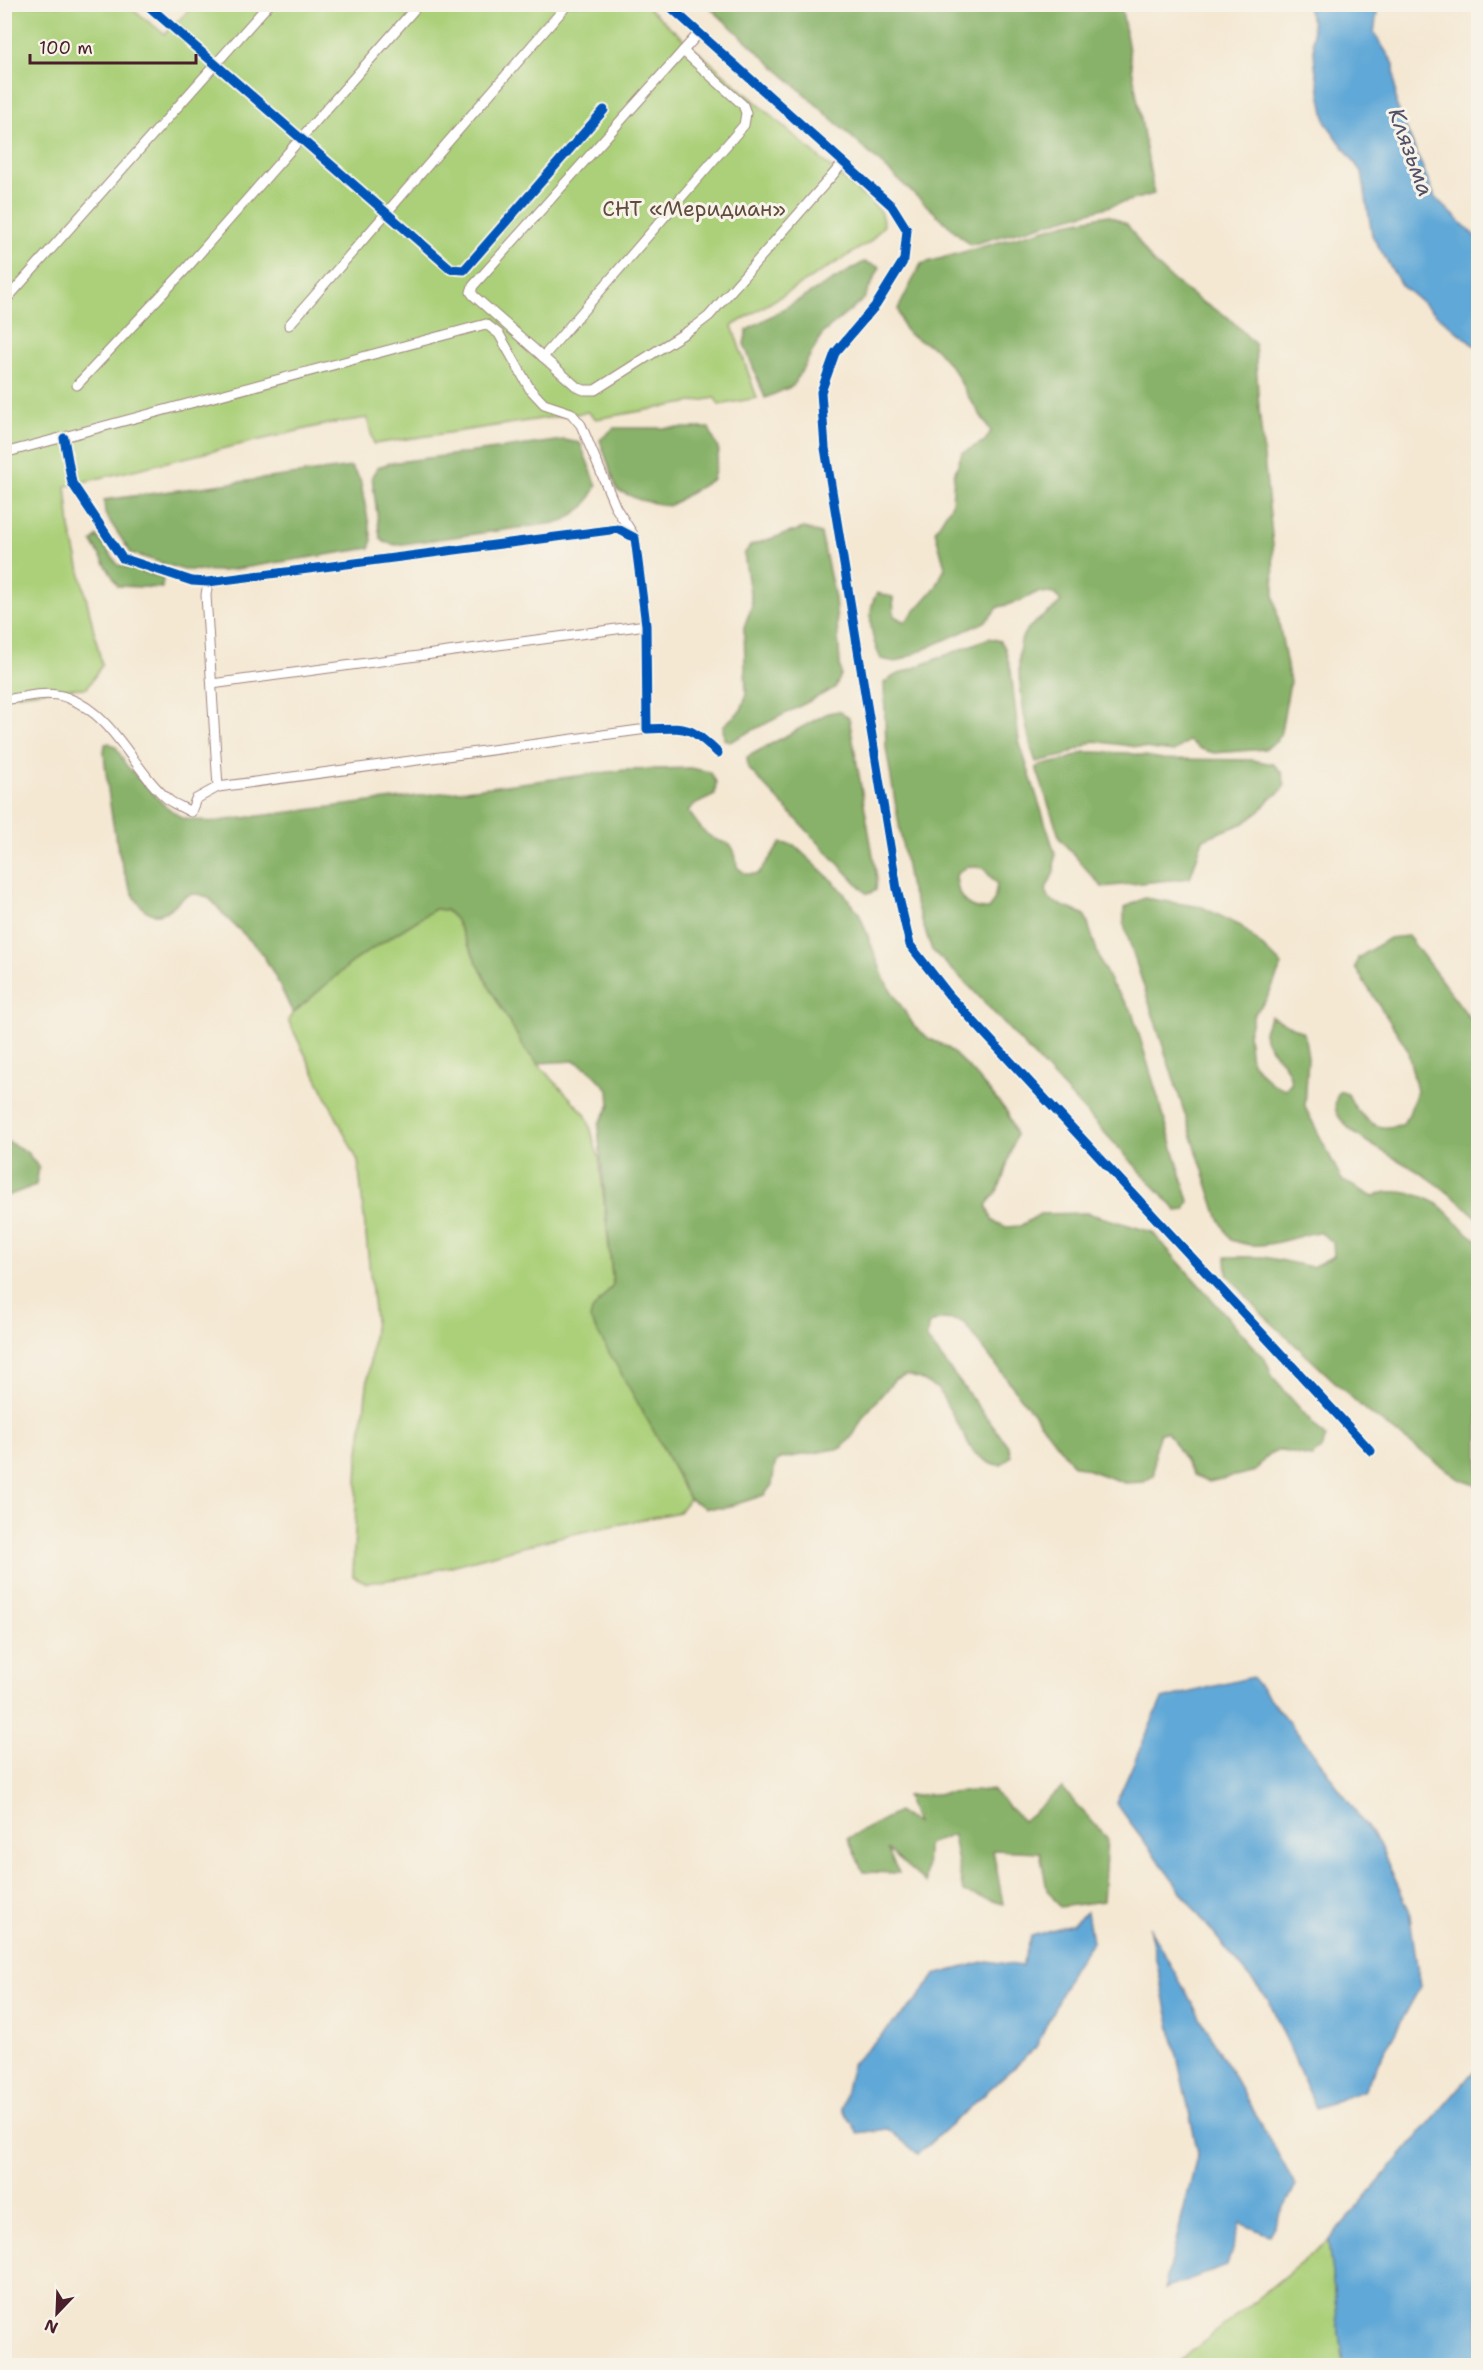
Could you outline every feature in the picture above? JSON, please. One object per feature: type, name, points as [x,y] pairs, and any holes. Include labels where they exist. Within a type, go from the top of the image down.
[{"type":"street","points":[[146,4],[451,269],[464,270],[604,110]]},
{"type":"street","points":[[4,302],[269,4]]},
{"type":"street","points":[[77,386],[184,271],[418,4]]},
{"type":"street","points":[[289,325],[568,4]]},
{"type":"street","points":[[667,4],[892,206],[907,230],[904,260],[876,304],[835,353],[820,392],[825,448],[889,843],[910,945],[949,995],[1371,1451]]},
{"type":"street","points":[[699,33],[472,286],[471,292],[474,296],[577,387],[595,390],[696,326],[727,297],[844,162]]},
{"type":"street","points":[[543,357],[744,125],[746,113],[743,105],[683,51]]},
{"type":"street","points":[[4,453],[486,324],[499,334],[530,389],[544,405],[571,413],[581,425],[616,508],[635,538],[646,625],[647,729]]},
{"type":"street","points":[[64,438],[72,483],[122,558],[192,581],[208,582],[618,529],[635,538]]},
{"type":"street","points":[[208,582],[206,595],[218,787]]},
{"type":"street","points":[[212,684],[646,625]]},
{"type":"street","points":[[4,700],[42,694],[67,697],[97,715],[149,780],[171,801],[190,812],[196,799],[218,787],[647,729],[686,728],[700,736],[718,753]]},
{"type":"green space","name":"СНТ «Меридиан»","points":[[5,5],[126,5],[165,34],[194,5],[645,5],[880,211],[884,225],[870,242],[732,326],[757,398],[719,405],[715,398],[596,419],[588,412],[374,444],[367,418],[327,424],[66,486],[70,528],[102,665],[87,688],[56,689],[5,696]]},
{"type":"green space","points":[[707,5],[1121,5],[1154,194],[970,245]]},
{"type":"green space","points":[[1108,215],[1127,224],[1151,260],[1175,282],[1200,301],[1228,317],[1255,344],[1259,409],[1273,545],[1274,596],[1290,682],[1281,732],[1277,741],[1265,749],[1214,753],[1201,749],[1189,741],[1173,752],[1094,741],[1063,756],[1036,762],[1024,715],[1019,656],[1021,641],[1026,631],[1061,601],[1054,594],[1038,592],[1020,601],[999,607],[985,622],[896,662],[881,659],[875,644],[871,626],[871,609],[877,593],[893,597],[894,616],[905,622],[936,587],[945,567],[935,531],[952,504],[954,475],[962,453],[985,441],[991,431],[954,370],[935,348],[908,334],[902,324],[898,309],[921,264],[1067,223]]},
{"type":"green space","points":[[864,262],[880,267],[864,299],[823,333],[793,386],[765,398],[744,344],[747,330]]},
{"type":"green space","points":[[614,428],[709,428],[719,451],[713,479],[669,506],[640,500],[617,490],[600,440]]},
{"type":"green space","points":[[564,440],[580,443],[597,486],[585,506],[562,522],[396,545],[384,542],[380,537],[372,476],[378,467],[390,463]]},
{"type":"green space","points":[[351,467],[360,479],[372,540],[370,548],[223,571],[184,570],[131,553],[105,514],[104,500]]},
{"type":"green space","points":[[804,528],[821,534],[835,598],[841,675],[835,688],[730,742],[724,739],[723,726],[741,710],[746,696],[744,627],[752,605],[744,554],[751,545]]},
{"type":"green space","points":[[97,536],[118,565],[163,578],[162,588],[118,586],[92,542]]},
{"type":"green space","points":[[989,638],[1000,641],[1005,648],[1011,671],[1019,741],[1055,853],[1054,872],[1046,889],[1048,898],[1085,915],[1100,960],[1112,985],[1132,1011],[1189,1201],[1185,1210],[1177,1211],[971,988],[932,950],[909,884],[886,748],[884,683],[894,676]],"holes":[[[968,866],[983,868],[997,884],[994,901],[988,909],[973,907],[963,900],[958,889],[956,875]]]},
{"type":"green space","points":[[839,711],[849,718],[877,878],[876,890],[871,893],[866,893],[748,768],[747,757],[828,713]]},
{"type":"green space","points":[[109,743],[116,747],[126,765],[164,805],[182,818],[211,822],[625,770],[690,768],[710,772],[716,782],[715,795],[692,806],[688,811],[702,829],[731,846],[737,867],[746,874],[758,874],[781,843],[794,845],[840,888],[859,913],[885,981],[914,1026],[928,1038],[947,1047],[974,1073],[1007,1112],[1016,1135],[1002,1181],[986,1205],[993,1221],[1006,1227],[1020,1226],[1040,1214],[1087,1213],[1152,1232],[1265,1359],[1273,1378],[1326,1438],[1320,1450],[1312,1457],[1275,1452],[1263,1461],[1256,1471],[1209,1482],[1194,1475],[1167,1432],[1160,1433],[1155,1448],[1154,1475],[1144,1482],[1125,1483],[1072,1464],[963,1322],[944,1319],[928,1326],[927,1339],[1009,1447],[1011,1456],[1001,1465],[991,1464],[974,1453],[938,1389],[907,1375],[895,1379],[864,1416],[854,1434],[842,1448],[779,1459],[775,1464],[772,1485],[764,1495],[724,1508],[706,1508],[689,1499],[665,1451],[590,1319],[592,1311],[613,1285],[599,1139],[599,1124],[610,1105],[609,1090],[590,1070],[575,1061],[538,1063],[526,1051],[491,990],[455,919],[446,910],[435,909],[356,959],[293,1013],[261,953],[210,899],[191,894],[170,909],[158,914],[144,909],[133,894],[124,872],[112,817],[104,753],[105,744]]},
{"type":"green space","points":[[1085,752],[1128,753],[1163,759],[1252,760],[1273,764],[1282,773],[1285,785],[1279,793],[1270,798],[1260,811],[1244,823],[1203,839],[1190,878],[1102,887],[1060,839],[1036,767]]},
{"type":"green space","points":[[1144,898],[1202,907],[1241,926],[1282,965],[1266,1000],[1254,1014],[1248,1034],[1251,1061],[1271,1083],[1285,1089],[1291,1083],[1289,1074],[1265,1040],[1265,1029],[1271,1016],[1304,1033],[1308,1057],[1305,1107],[1342,1180],[1373,1197],[1387,1192],[1404,1192],[1429,1199],[1478,1240],[1478,1486],[1459,1479],[1364,1409],[1260,1312],[1227,1274],[1226,1257],[1264,1257],[1312,1267],[1334,1256],[1333,1242],[1319,1232],[1276,1243],[1246,1244],[1231,1240],[1218,1217],[1124,925],[1124,908]]},
{"type":"green space","points":[[435,909],[446,910],[455,919],[491,990],[526,1051],[588,1119],[599,1157],[613,1285],[592,1311],[689,1499],[679,1512],[563,1536],[414,1576],[367,1583],[353,1576],[358,1461],[375,1320],[358,1161],[288,1020],[293,1013],[356,959]]},
{"type":"green space","points":[[1408,936],[1478,1029],[1478,1218],[1427,1177],[1356,1135],[1339,1117],[1335,1108],[1339,1091],[1348,1094],[1361,1115],[1376,1125],[1384,1127],[1402,1125],[1409,1114],[1417,1091],[1407,1048],[1355,968],[1358,958],[1389,938]]},
{"type":"green space","points":[[4,1140],[26,1151],[39,1168],[36,1185],[5,1197]]},
{"type":"green space","points":[[1062,1788],[1107,1838],[1103,1901],[1060,1907],[1047,1890],[1040,1852],[993,1850],[1003,1904],[963,1892],[953,1835],[927,1844],[926,1883],[887,1849],[899,1873],[863,1872],[848,1838],[898,1812],[916,1823],[906,1796],[992,1790],[1023,1821]]},
{"type":"green space","points":[[1328,2241],[1343,2365],[1175,2365]]},
{"type":"water","name":"Клязьма","points":[[1306,5],[1378,5],[1374,33],[1394,64],[1396,104],[1435,197],[1478,239],[1478,347],[1401,285],[1372,235],[1362,173],[1326,123],[1315,66],[1312,21]]},
{"type":"water","points":[[1252,1677],[1312,1751],[1379,1844],[1409,1910],[1420,1987],[1363,2091],[1316,2108],[1269,2001],[1196,1912],[1116,1803],[1162,1699]]},
{"type":"water","points":[[1087,1912],[1092,1942],[1074,1966],[1036,2047],[918,2154],[888,2129],[858,2133],[842,2108],[852,2064],[916,2001],[935,1975],[987,1961],[1022,1966],[1031,1936],[1072,1924]]},
{"type":"water","points":[[1149,1927],[1296,2186],[1269,2235],[1240,2223],[1227,2266],[1164,2289],[1198,2153]]},
{"type":"water","points":[[1478,2066],[1478,2365],[1343,2365],[1328,2241]]},
{"type":"cycle path","points":[[146,4],[451,269],[464,270],[604,110]]},
{"type":"cycle path","points":[[667,4],[892,206],[907,230],[904,260],[876,305],[835,353],[821,392],[825,448],[897,889],[910,945],[949,995],[1371,1451]]},
{"type":"cycle path","points":[[64,438],[72,483],[122,558],[192,581],[208,582],[618,529],[635,538],[646,625],[647,729],[671,728],[693,732],[718,753]]}]
